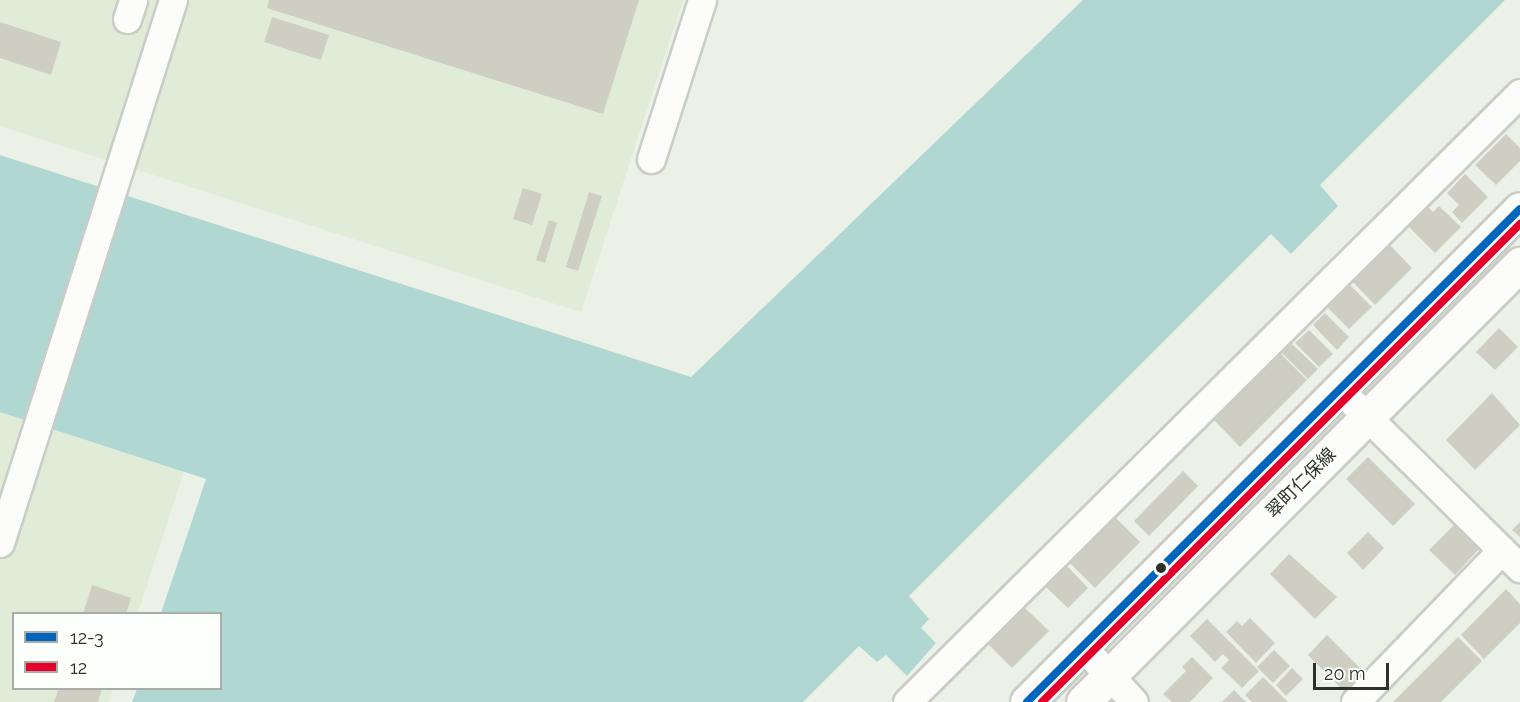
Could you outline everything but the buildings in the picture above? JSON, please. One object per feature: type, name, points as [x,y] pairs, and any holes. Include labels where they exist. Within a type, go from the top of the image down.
[{"type":"main road","points":[[1027,702],[1520,209]]},
{"type":"main road","name":"翠町仁保線","points":[[1083,702],[1520,264]]},
{"type":"street","points":[[0,543],[173,0]]},
{"type":"street","points":[[651,159],[702,0]]},
{"type":"street","points":[[907,702],[1516,104]]},
{"type":"street","points":[[1339,389],[1511,559],[1354,702]]},
{"type":"street","points":[[1082,646],[1134,702]]},
{"type":"shaded area","points":[[0,0],[683,0],[581,312],[0,126]]},
{"type":"shaded area","points":[[0,412],[184,471],[138,612],[12,612],[12,690],[113,690],[109,702],[0,702]]},
{"type":"water","points":[[1083,0],[1505,0],[1320,185],[1338,206],[1291,254],[1271,234],[909,596],[929,619],[921,628],[936,643],[907,676],[886,655],[877,662],[859,646],[803,702],[132,702],[137,690],[222,690],[222,612],[161,612],[206,479],[0,412],[0,155],[691,377]]},
{"type":"transit line","name":"12-3","points":[[1027,702],[1520,209]]},
{"type":"transit line","name":"12","points":[[1042,702],[1520,224]]}]
